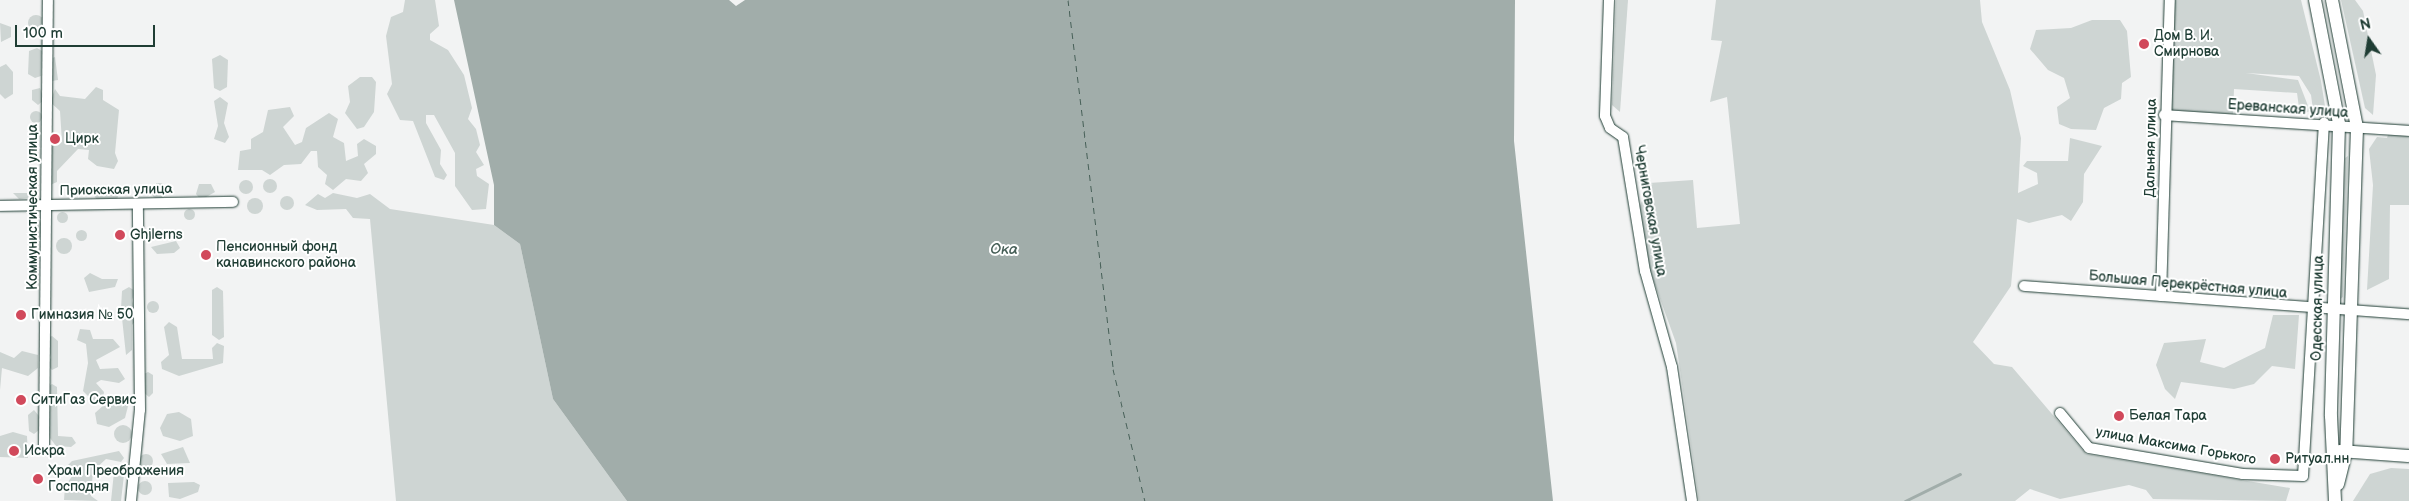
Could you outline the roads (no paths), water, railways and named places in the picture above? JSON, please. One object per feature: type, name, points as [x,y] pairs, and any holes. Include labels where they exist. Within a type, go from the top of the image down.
[{"type":"main road","name":"Одесская улица","points":[[2315,0],[2338,124],[2332,311],[2331,450],[2335,497]]},
{"type":"main road","points":[[2332,0],[2357,128],[2346,452],[2335,497]]},
{"type":"main road","points":[[2331,450],[2409,456]]},
{"type":"street","name":"Коммунистическая улица","points":[[44,445],[48,0]]},
{"type":"street","name":"Черниговская улица","points":[[1610,0],[1605,116],[1610,128],[1623,137],[1645,271],[1663,326],[1677,401],[1692,501]]},
{"type":"street","name":"Дальняя улица","points":[[2161,296],[2164,115],[2170,0]]},
{"type":"street","name":"Ереванская улица","points":[[2164,115],[2324,123],[2357,128],[2409,131]]},
{"type":"street","points":[[2312,310],[2324,123]]},
{"type":"street","name":"Приокская улица","points":[[0,206],[233,202]]},
{"type":"street","points":[[131,501],[140,410],[138,204]]},
{"type":"street","name":"Большая Перекрёстная улица","points":[[2024,286],[2312,310],[2409,314]]},
{"type":"street","name":"улица Максима Горького","points":[[2060,413],[2089,448],[2243,474],[2303,476],[2312,310]]},
{"type":"water","name":"Ока","points":[[454,0],[729,0],[736,6],[745,0],[1515,0],[1514,141],[1553,501],[627,501],[553,399],[520,244],[494,225],[494,185]]},
{"type":"waterway","points":[[1905,501],[1960,474]]},
{"type":"place","name":"Дом В. И. Смирнова","points":[[2144,44]]},
{"type":"place","name":"Цирк","points":[[55,139]]},
{"type":"place","name":"Ghjlerns","points":[[120,235]]},
{"type":"place","name":"Пенсионный фонд канавинского района","points":[[206,255]]},
{"type":"place","name":"Гимназия № 50","points":[[21,315]]},
{"type":"place","name":"СитиГаз Сервис","points":[[21,400]]},
{"type":"place","name":"Белая Тара","points":[[2119,416]]},
{"type":"place","name":"Искра","points":[[14,451]]},
{"type":"place","name":"Ритуал.нн","points":[[2275,459]]},
{"type":"place","name":"Храм Преображения Господня","points":[[38,479]]}]
